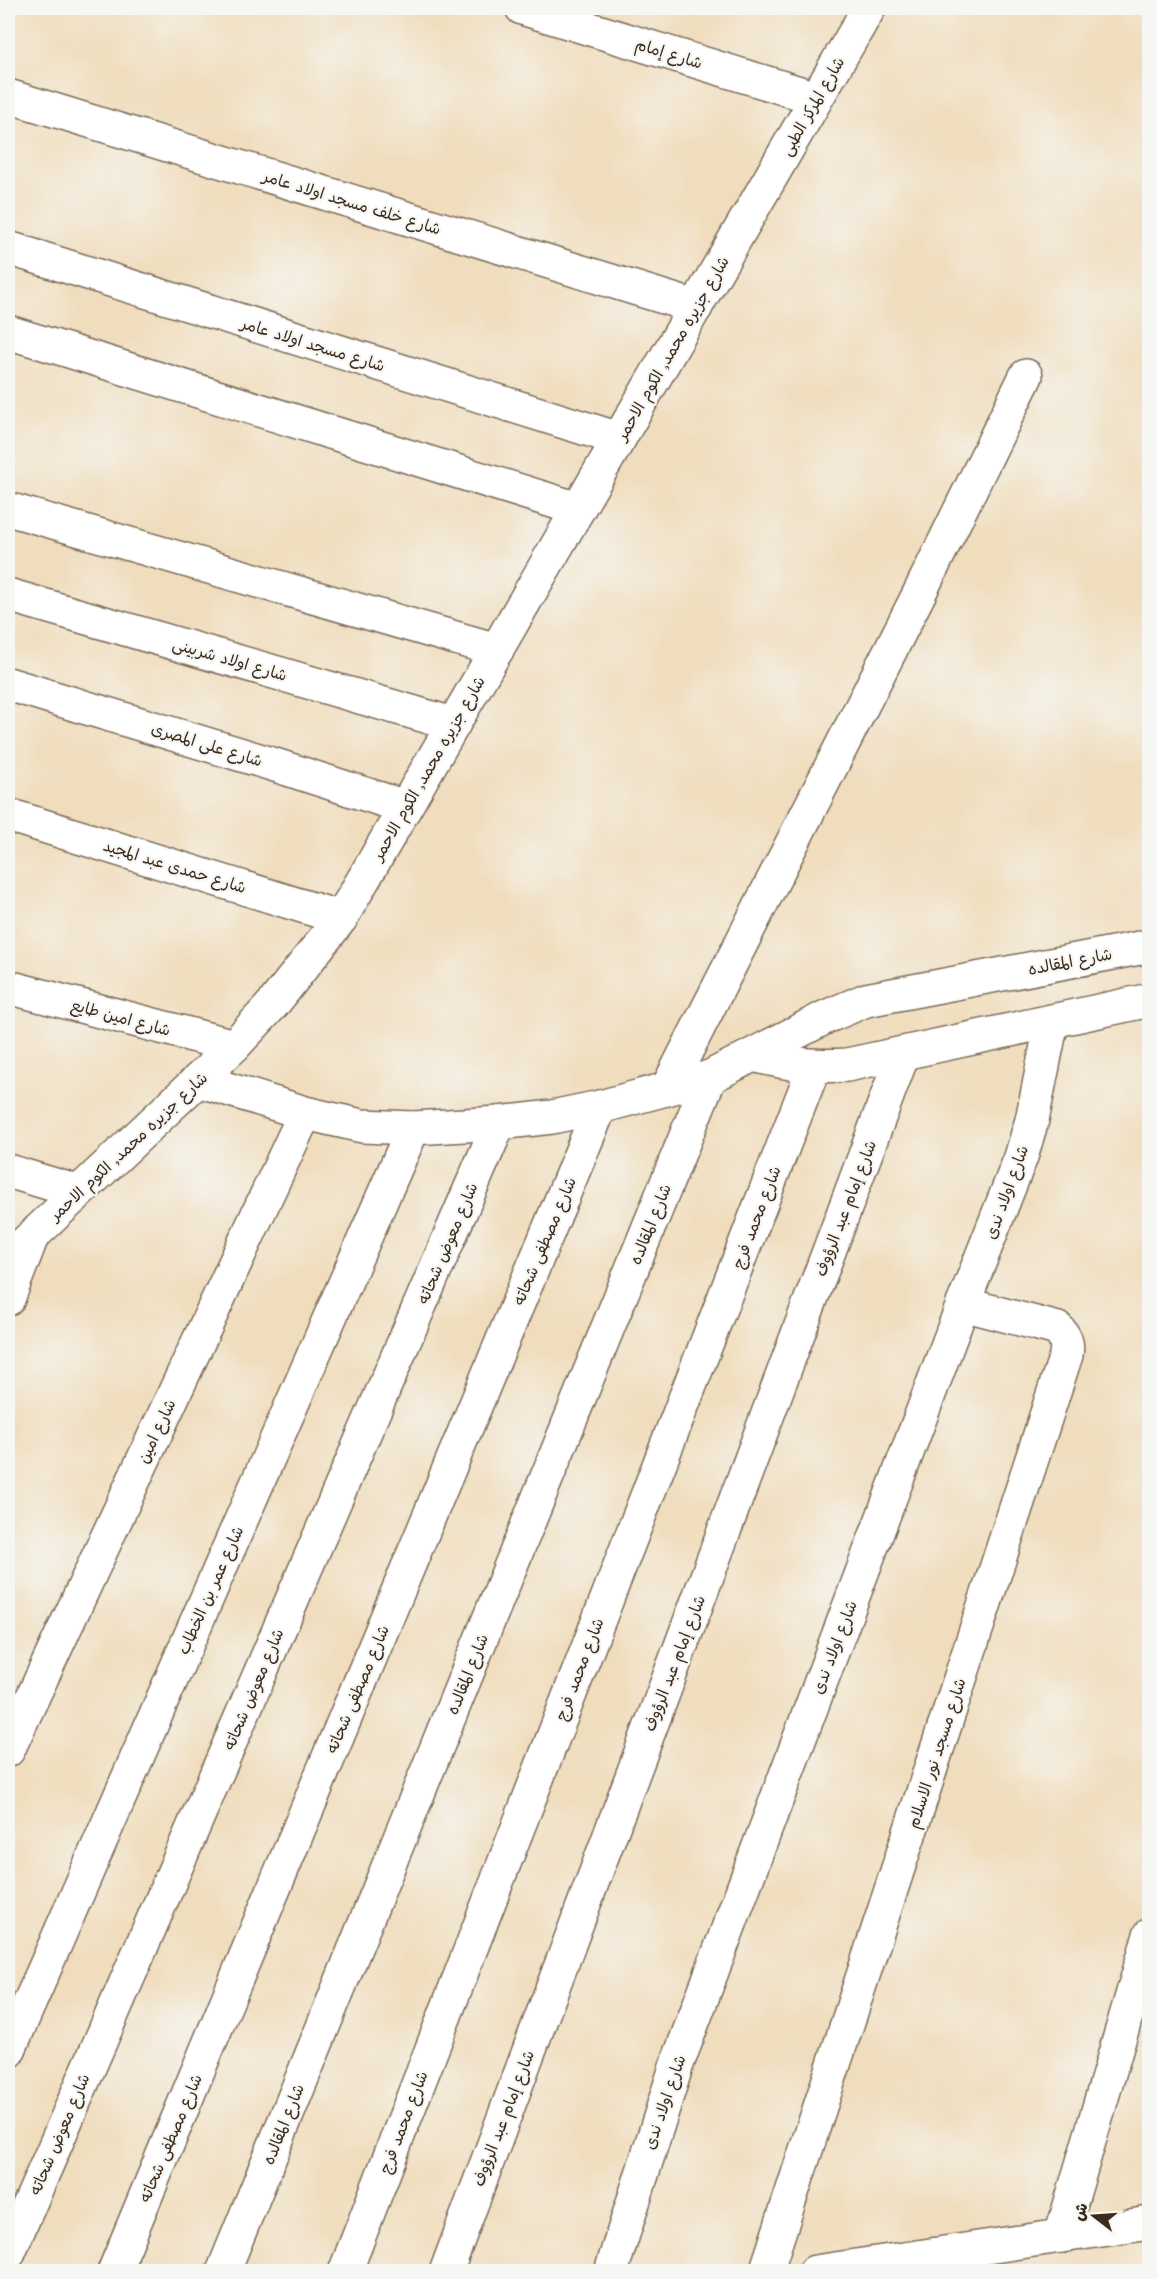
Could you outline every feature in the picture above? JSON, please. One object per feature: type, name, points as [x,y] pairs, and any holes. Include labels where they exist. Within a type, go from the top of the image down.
[{"type":"street","name":"شارع إمام","points":[[522,8],[816,98]]},
{"type":"street","name":"شارع المركز الطبى","points":[[754,205],[869,8]]},
{"type":"street","name":"شارع خلف مسجد اولاد عامر","points":[[8,96],[696,307]]},
{"type":"street","name":"شارع جزيره محمد, الكوم الاحمر","points":[[19,1249],[234,1046],[273,1004],[341,918],[754,205]]},
{"type":"street","name":"شارع مسجد اولاد عامر","points":[[8,248],[619,439]]},
{"type":"street","points":[[8,332],[578,509]]},
{"type":"street","points":[[667,1089],[913,605],[1026,376]]},
{"type":"street","points":[[8,508],[497,650]]},
{"type":"street","name":"شارع اولاد شربينى","points":[[8,594],[453,724]]},
{"type":"street","name":"شارع على المصرى","points":[[8,684],[405,807]]},
{"type":"street","name":"شارع حمدى عبد المجيد","points":[[8,815],[341,918]]},
{"type":"street","name":"شارع المقالده","points":[[198,1080],[305,1113],[362,1126],[413,1128],[499,1123],[552,1117],[600,1107],[710,1077],[826,1017],[866,1000],[1149,946]]},
{"type":"street","name":"شارع امين طايع","points":[[8,987],[234,1046]]},
{"type":"street","points":[[753,1055],[782,1063],[814,1067],[855,1064],[1149,1000]]},
{"type":"street","name":"شارع اولاد ندى","points":[[611,2271],[676,2067],[963,1304],[1021,1157],[1032,1120],[1052,1021]]},
{"type":"street","name":"شارع إمام عبد الرؤوف","points":[[446,2271],[903,1054]]},
{"type":"street","name":"شارع محمد فرج","points":[[345,2271],[814,1067]]},
{"type":"street","name":"شارع المقالده","points":[[223,2271],[710,1077]]},
{"type":"street","name":"شارع مصطفى شحاته","points":[[114,2271],[600,1107]]},
{"type":"street","name":"شارع امين","points":[[8,1750],[305,1113]]},
{"type":"street","name":"شارع معوض شحاته","points":[[8,2254],[499,1123]]},
{"type":"street","name":"شارع عمر بن الخطاب","points":[[8,2052],[413,1128]]},
{"type":"street","points":[[9,1173],[78,1192]]},
{"type":"street","points":[[8,1299],[19,1249]]},
{"type":"street","name":"شارع مسجد نور الاسلام","points":[[766,2271],[1066,1355],[1067,1346],[1064,1336],[1058,1329],[963,1304]]},
{"type":"street","points":[[1061,2236],[1149,1935]]},
{"type":"street","points":[[834,2270],[1149,2223]]}]
